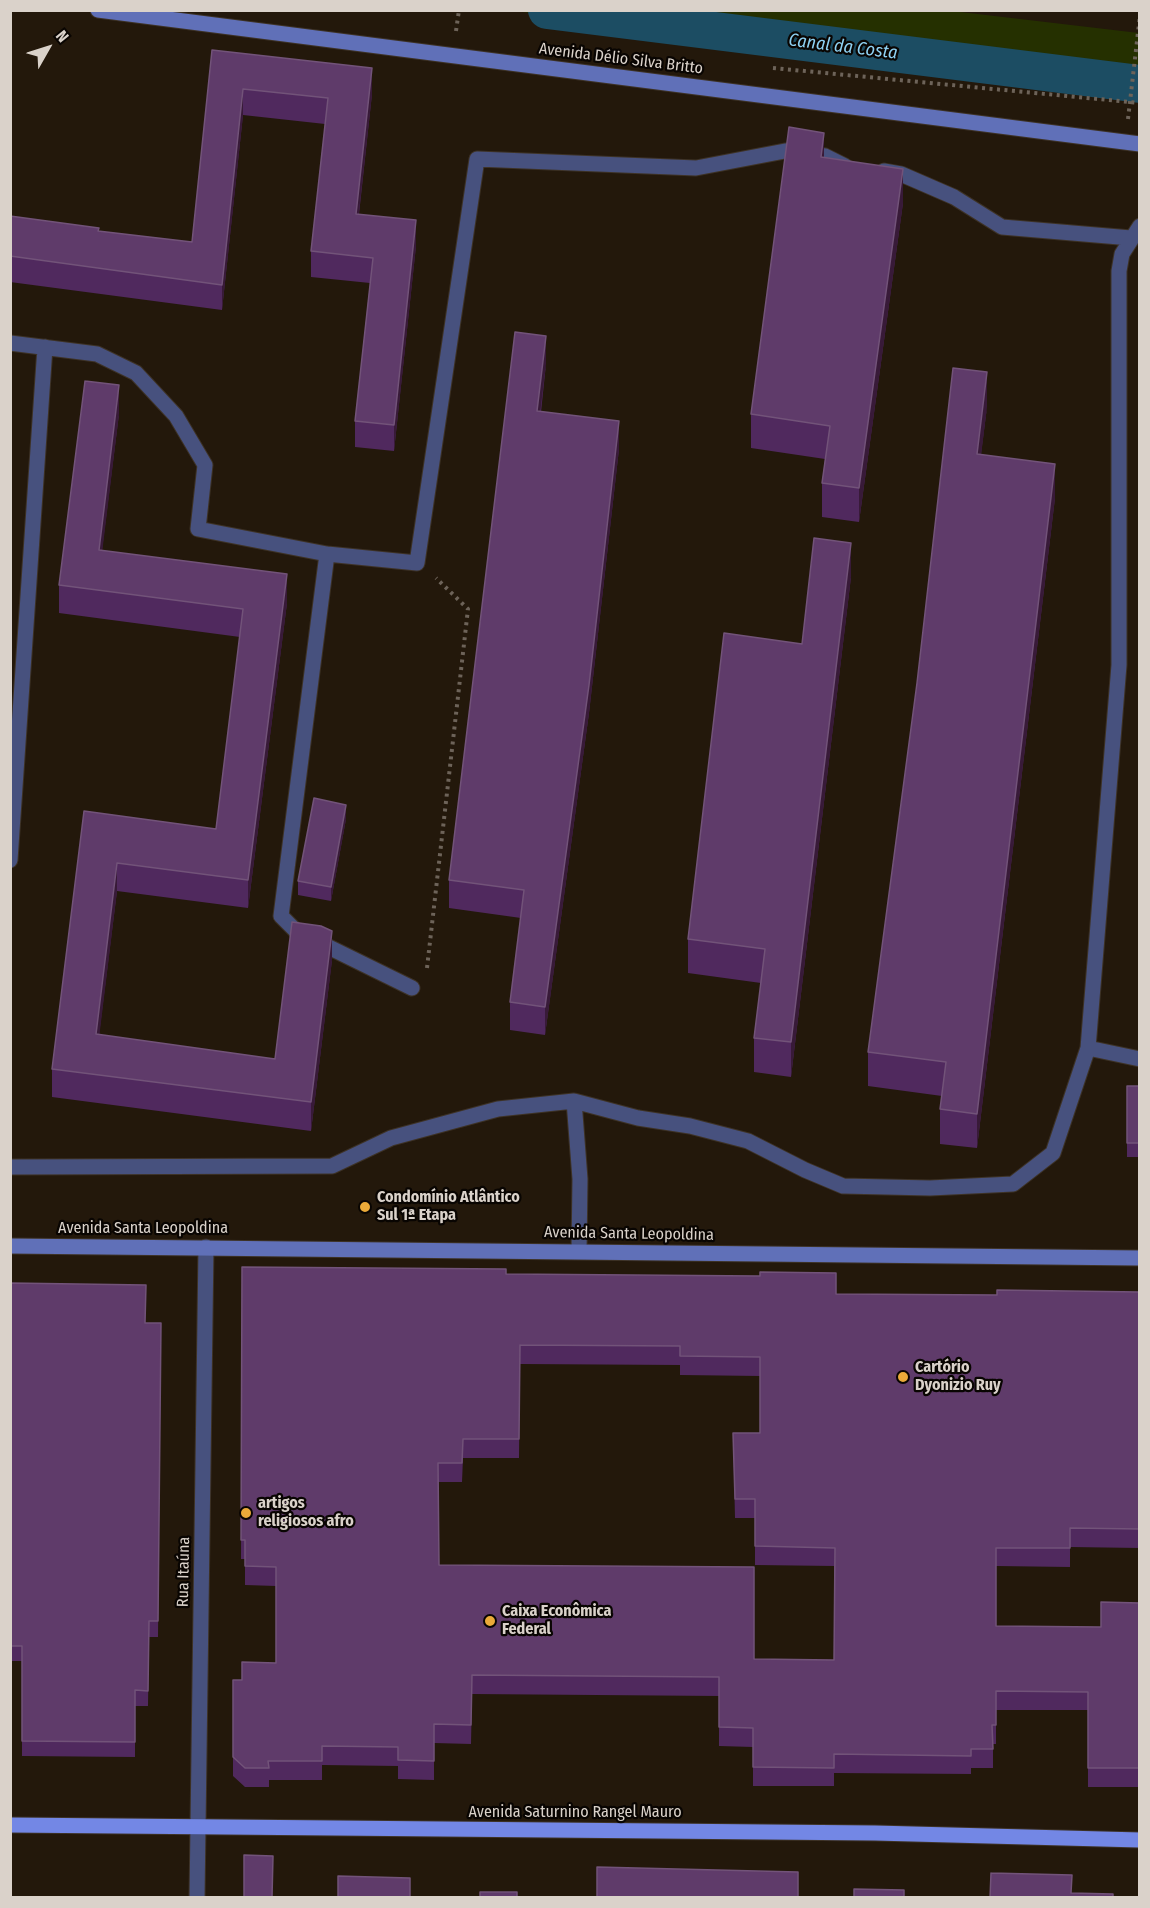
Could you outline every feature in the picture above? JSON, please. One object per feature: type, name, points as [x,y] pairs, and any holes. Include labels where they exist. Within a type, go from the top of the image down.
[{"type":"main road","name":"Avenida Saturnino Rangel Mauro","points":[[10,1825],[875,1833],[1140,1840]]},
{"type":"street","name":"Avenida Délio Silva Britto","points":[[98,10],[1140,144]]},
{"type":"street","points":[[10,343],[97,354],[136,373],[176,416],[205,465],[198,529],[327,554],[417,563],[477,159],[696,168],[785,151],[825,156],[841,165],[901,174],[943,192],[1002,227],[1135,232],[1122,254],[1119,270],[1119,665],[1088,1048],[1053,1153],[1013,1184],[930,1188],[843,1185],[805,1170],[747,1140],[690,1126],[638,1118],[574,1101],[498,1109],[391,1138],[332,1166],[10,1167]]},
{"type":"street","points":[[10,860],[45,347]]},
{"type":"street","points":[[327,554],[281,916],[296,931],[412,988]]},
{"type":"street","points":[[1088,1048],[1140,1059]]},
{"type":"street","points":[[574,1101],[580,1179],[579,1251]]},
{"type":"street","name":"Avenida Santa Leopoldina","points":[[10,1246],[1140,1258]]},
{"type":"street","name":"Rua Itaúna","points":[[197,1898],[206,1247]]},
{"type":"path","points":[[1132,95],[1140,15]]},
{"type":"path","points":[[417,563],[448,587],[468,609],[426,975]]},
{"type":"green space","points":[[515,11],[952,11],[1139,33],[1139,93]]},
{"type":"building","points":[[212,50],[372,68],[356,214],[416,220],[394,425],[355,421],[373,258],[311,251],[328,98],[243,89],[222,285],[10,256],[10,216],[99,228],[98,231],[192,242]]},
{"type":"building","points":[[789,127],[824,133],[821,157],[903,169],[859,488],[822,483],[830,426],[751,414]]},
{"type":"building","points":[[515,332],[546,336],[537,411],[619,421],[589,685],[545,1007],[510,1002],[524,890],[449,880]]},
{"type":"building","points":[[953,368],[987,372],[977,454],[1055,464],[977,1114],[940,1109],[946,1062],[868,1052],[917,683]]},
{"type":"building","points":[[85,381],[119,385],[99,550],[287,574],[248,880],[117,863],[96,1034],[275,1059],[292,922],[321,926],[332,931],[311,1102],[52,1069],[84,811],[216,829],[243,609],[59,585]]},
{"type":"building","points":[[814,538],[851,543],[791,1042],[754,1038],[765,949],[688,939],[724,633],[802,644]]},
{"type":"building","points":[[314,798],[346,805],[331,887],[298,881]]},
{"type":"building","points":[[1127,1086],[1140,1086],[1140,1143],[1127,1143]]},
{"type":"building","points":[[242,1267],[506,1269],[506,1274],[760,1276],[760,1272],[836,1273],[836,1294],[997,1295],[997,1290],[1140,1292],[1140,1529],[1070,1528],[1070,1548],[996,1548],[996,1626],[1101,1627],[1101,1602],[1140,1603],[1140,1768],[1088,1768],[1088,1692],[996,1691],[996,1725],[992,1725],[993,1749],[971,1749],[971,1756],[834,1754],[834,1768],[753,1767],[753,1728],[719,1727],[719,1677],[472,1675],[471,1725],[434,1724],[434,1761],[398,1760],[398,1747],[322,1746],[322,1761],[268,1761],[269,1768],[245,1768],[233,1757],[233,1680],[242,1680],[242,1662],[276,1663],[276,1567],[245,1566],[245,1540],[241,1540]],"holes":[[[520,1345],[680,1346],[680,1356],[760,1357],[760,1433],[733,1433],[735,1499],[755,1499],[755,1546],[835,1548],[834,1660],[754,1659],[754,1567],[439,1565],[438,1463],[462,1463],[463,1439],[519,1439]]]},
{"type":"building","points":[[10,1283],[146,1285],[145,1323],[161,1323],[158,1621],[149,1621],[148,1691],[135,1690],[135,1742],[22,1741],[22,1646],[10,1646]]},
{"type":"building","points":[[244,1855],[273,1856],[272,1898],[244,1898]]},
{"type":"building","points":[[597,1867],[798,1872],[798,1898],[597,1898]]},
{"type":"building","points":[[991,1873],[1072,1875],[1071,1893],[1113,1894],[1113,1898],[990,1898]]},
{"type":"building","points":[[338,1876],[410,1878],[410,1898],[338,1898]]},
{"type":"building","points":[[854,1889],[904,1890],[904,1898],[854,1898]]},
{"type":"building","points":[[480,1892],[517,1892],[517,1898],[480,1898]]},
{"type":"waterway","name":"Canal da Costa","points":[[547,10],[1140,84]]},
{"type":"place","name":"Condomínio Atlântico Sul 1ª Etapa","points":[[365,1207]]},
{"type":"place","name":"Cartório Dyonizio Ruy","points":[[903,1377]]},
{"type":"place","name":"artigos religiosos afro","points":[[246,1513]]},
{"type":"place","name":"Caixa Econômica Federal","points":[[490,1621]]}]
